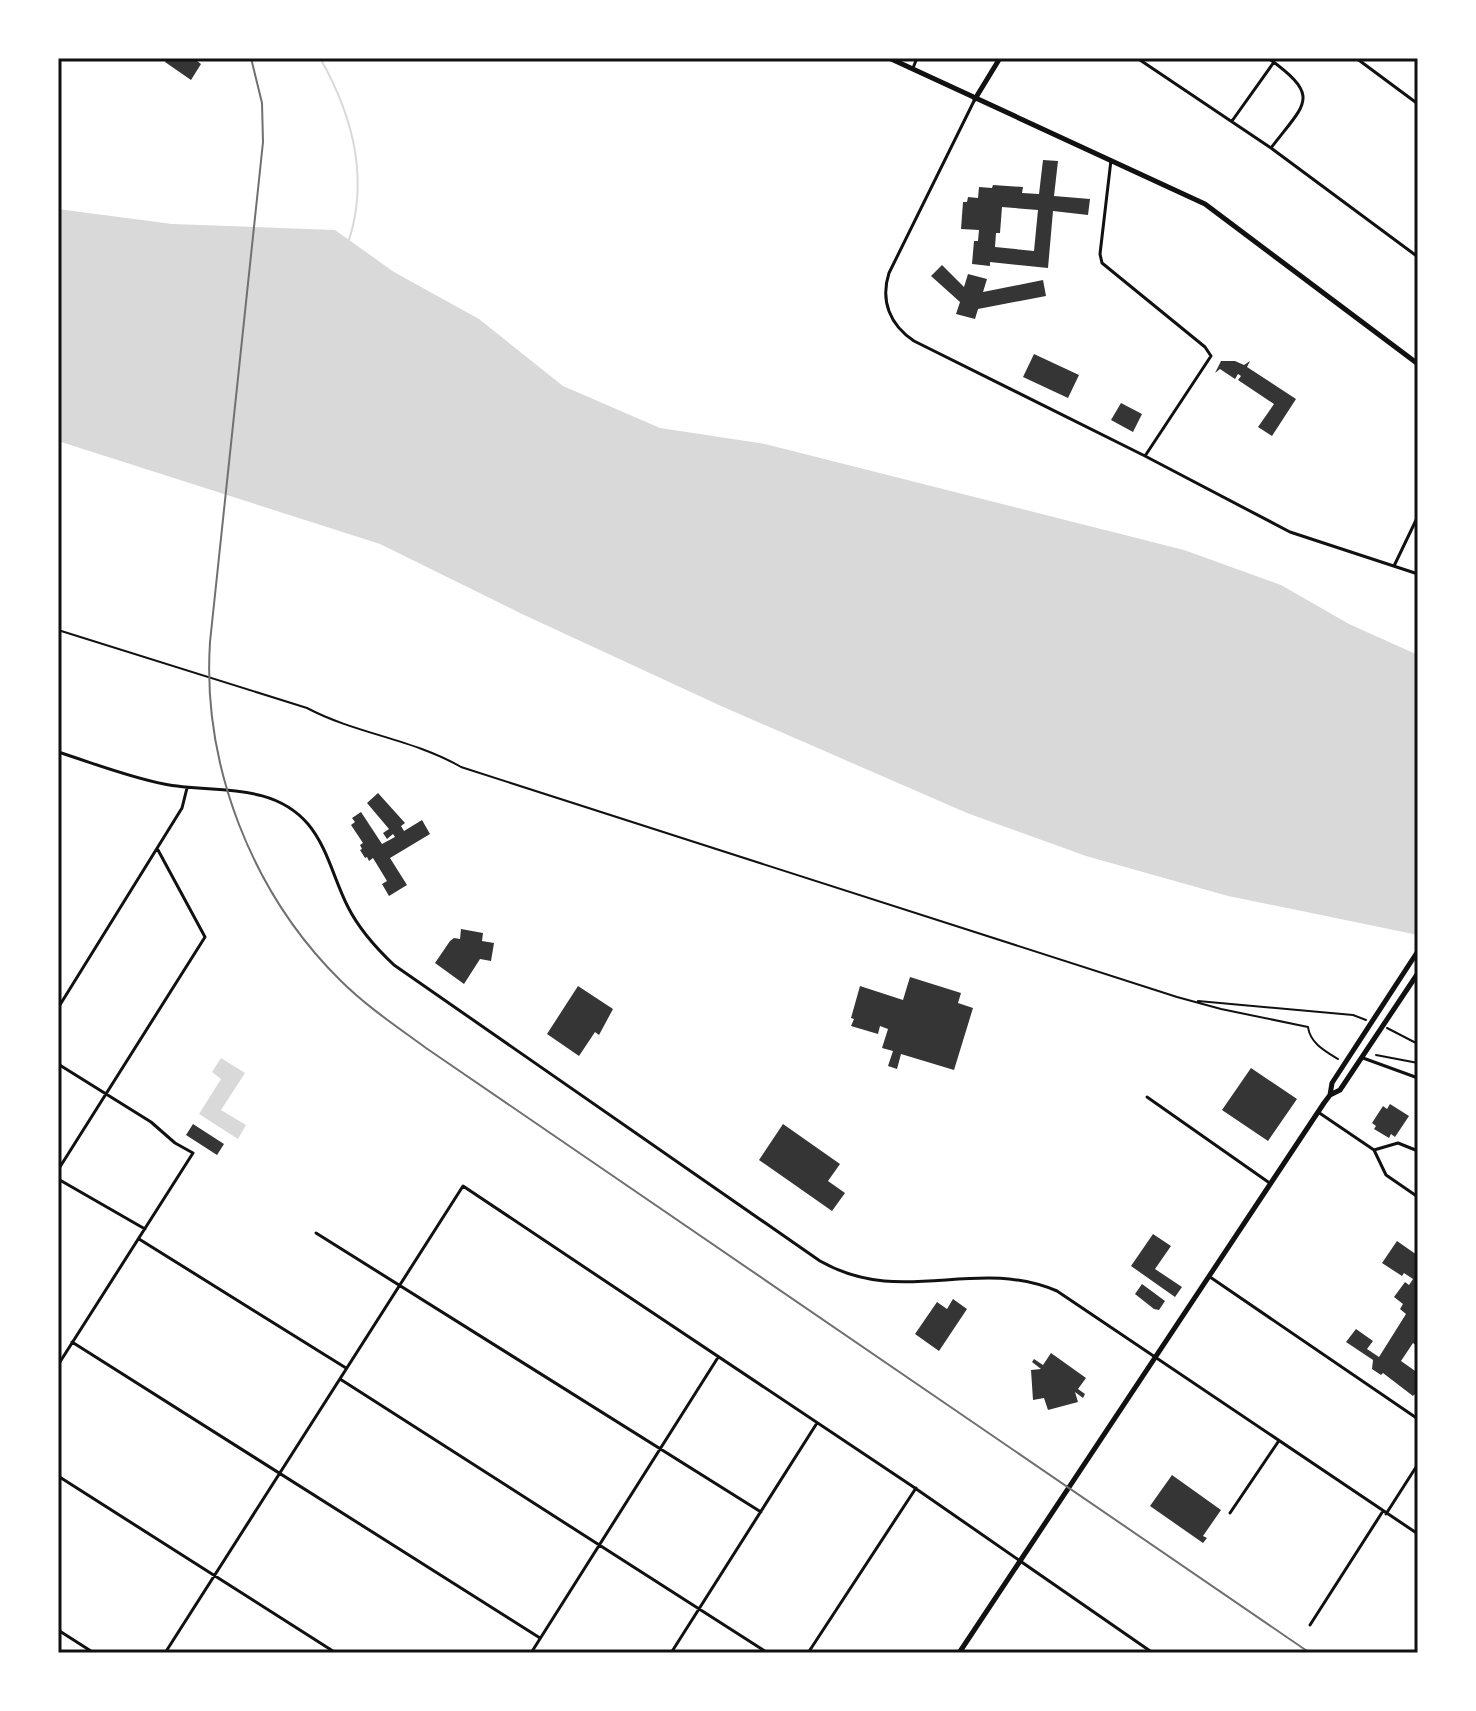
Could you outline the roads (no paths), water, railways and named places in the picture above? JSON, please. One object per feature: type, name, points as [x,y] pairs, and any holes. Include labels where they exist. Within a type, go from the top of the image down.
[{"type":"main road","points":[[889,58],[1218,213],[1418,364]]},
{"type":"main road","points":[[975,99],[1000,58]]},
{"type":"main road","points":[[959,1653],[1330,1095],[1332,1083],[1418,951]]},
{"type":"main road","points":[[1330,1095],[1340,1090],[1418,973]]},
{"type":"street","points":[[913,68],[917,58]]},
{"type":"street","points":[[1137,58],[1271,148],[1418,257]]},
{"type":"street","points":[[1268,58],[1297,80],[1304,97],[1301,109],[1271,148]]},
{"type":"street","points":[[1356,58],[1418,104]]},
{"type":"street","points":[[1231,122],[1274,62]]},
{"type":"street","points":[[975,99],[889,273],[885,294],[890,316],[904,334],[1290,532],[1418,574]]},
{"type":"street","points":[[1111,160],[1100,254],[1102,263],[1205,347],[1211,356],[1145,456]]},
{"type":"street","points":[[1394,566],[1418,516]]},
{"type":"street","points":[[58,752],[148,780],[187,788],[256,793],[288,806],[313,830],[353,916],[394,965],[820,1261],[847,1274],[876,1282],[1002,1277],[1037,1284],[1068,1298],[1418,1534]]},
{"type":"street","points":[[58,1008],[158,850],[182,808],[187,788]]},
{"type":"street","points":[[58,1170],[205,937],[158,850]]},
{"type":"street","points":[[1363,1058],[1418,1078]]},
{"type":"street","points":[[58,1064],[151,1122],[175,1143],[193,1153],[58,1365]]},
{"type":"street","points":[[1147,1097],[1271,1184]]},
{"type":"street","points":[[1318,1112],[1374,1150],[1386,1175],[1418,1197]]},
{"type":"street","points":[[1374,1150],[1398,1143],[1418,1151]]},
{"type":"street","points":[[58,1179],[145,1229]]},
{"type":"street","points":[[165,1653],[463,1186],[916,1488],[1153,1653]]},
{"type":"street","points":[[316,1233],[761,1512]]},
{"type":"street","points":[[139,1239],[347,1368]]},
{"type":"street","points":[[1210,1277],[1418,1419]]},
{"type":"street","points":[[72,1342],[540,1638]]},
{"type":"street","points":[[531,1653],[718,1358]]},
{"type":"street","points":[[340,1379],[768,1653]]},
{"type":"street","points":[[671,1653],[817,1422]]},
{"type":"street","points":[[1230,1513],[1278,1442]]},
{"type":"street","points":[[1310,1625],[1418,1464]]},
{"type":"street","points":[[58,1476],[336,1653]]},
{"type":"street","points":[[808,1653],[916,1488]]},
{"type":"street","points":[[58,1630],[94,1653]]},
{"type":"waterway","points":[[320,58],[341,101],[354,146],[357,193],[349,240]]},
{"type":"railway","points":[[251,58],[262,103],[263,142],[210,642],[210,688],[224,780],[258,867],[281,908],[309,946],[340,980],[426,1048],[1310,1653]]}]
